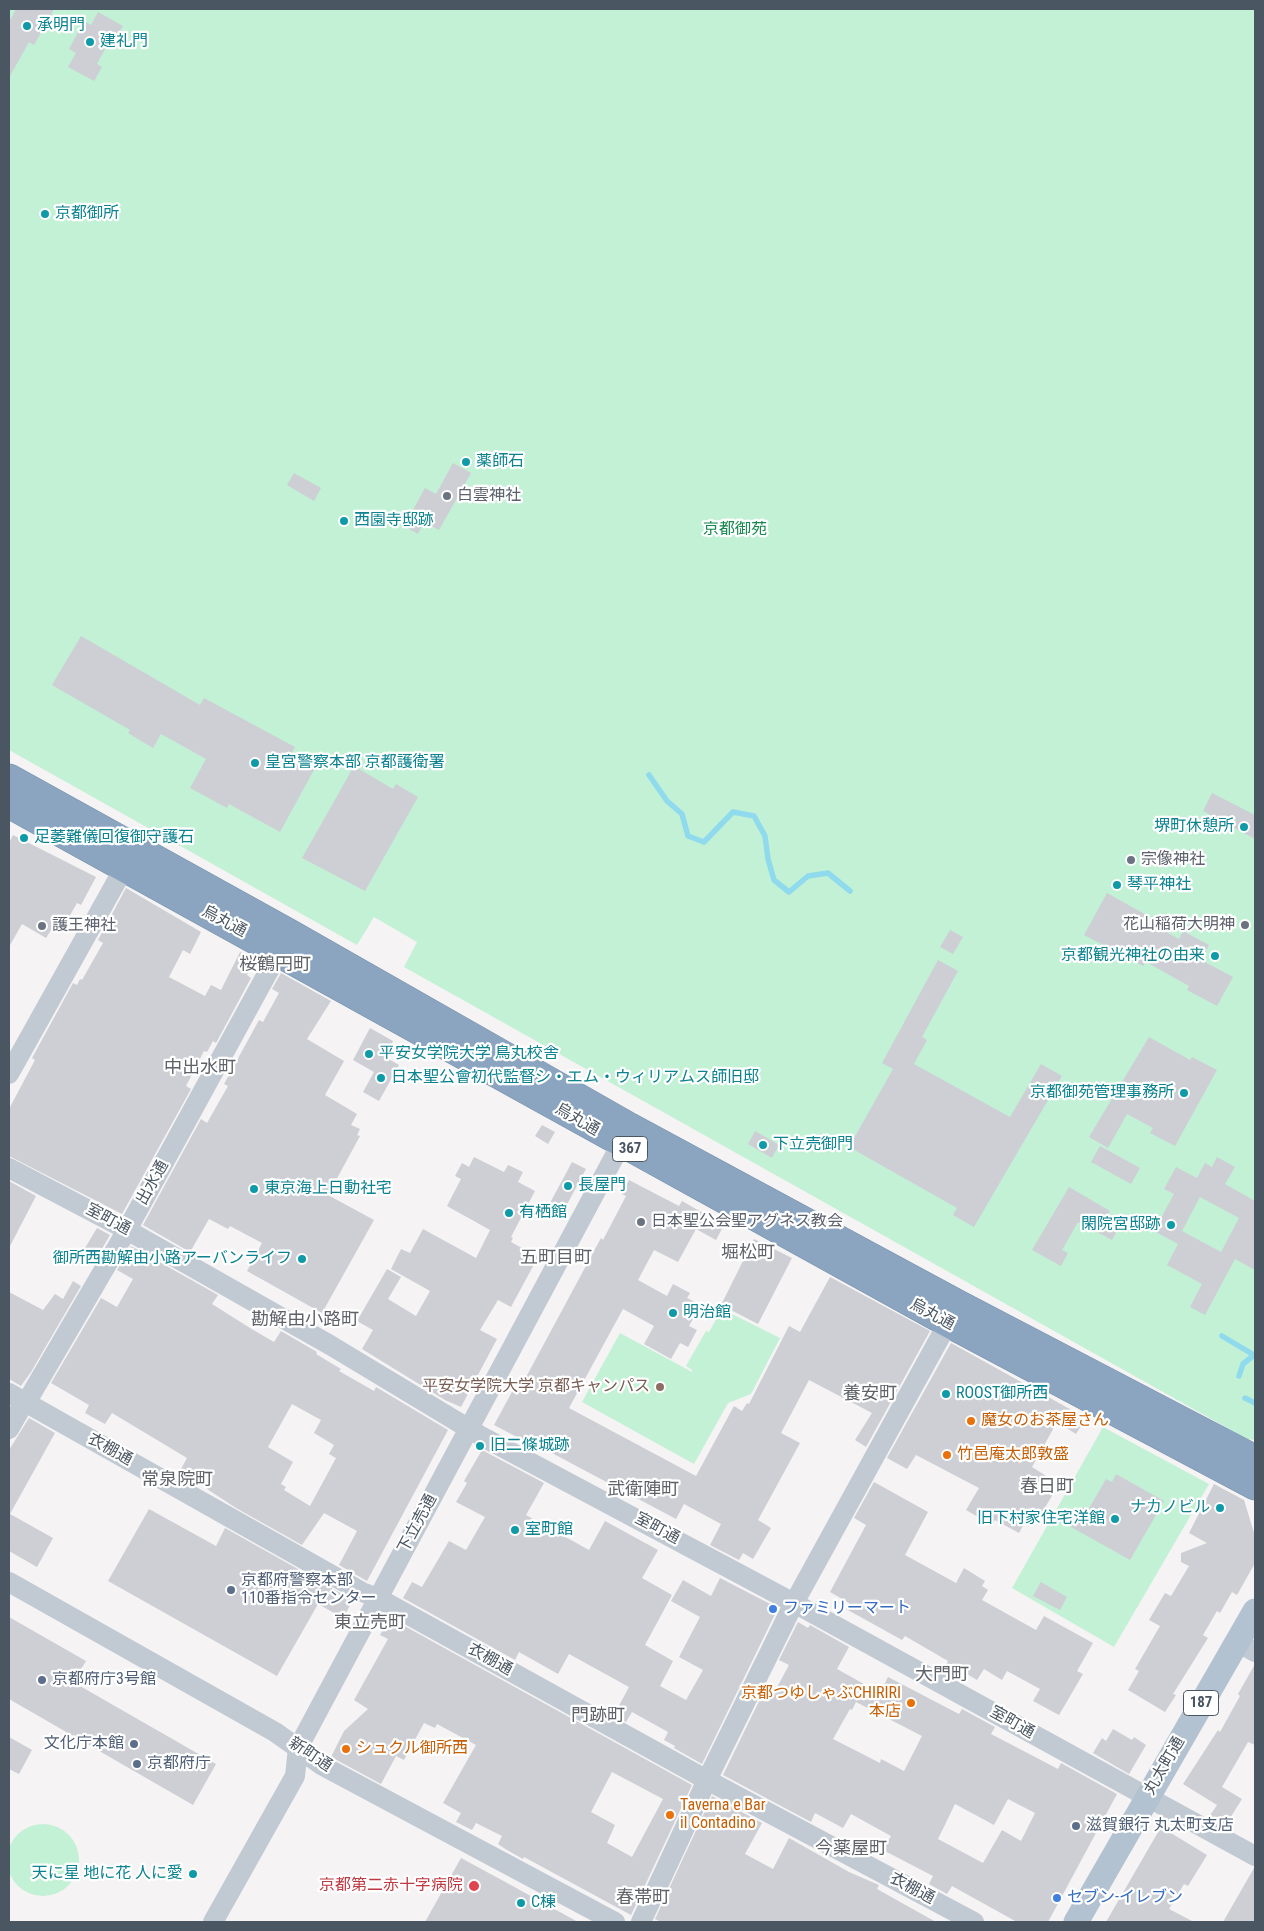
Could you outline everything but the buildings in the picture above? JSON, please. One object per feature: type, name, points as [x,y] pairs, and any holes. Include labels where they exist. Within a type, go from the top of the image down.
[{"type":"highway","name":"烏丸通","points":[[9,778],[284,942],[626,1136],[953,1314],[1255,1486]]},
{"type":"highway","name":"烏丸通","points":[[9,804],[124,868],[284,942]]},
{"type":"highway","name":"烏丸通","points":[[953,1314],[1255,1459]]},
{"type":"main road","name":"丸太町通","points":[[1076,1922],[1147,1796],[1246,1647],[1255,1611]]},
{"type":"street","points":[[9,1074],[124,868]]},
{"type":"street","name":"出水通","points":[[9,1429],[127,1230],[284,942]]},
{"type":"street","name":"下立売通","points":[[214,1922],[295,1776],[298,1748],[626,1136]]},
{"type":"street","name":"室町通","points":[[9,1168],[127,1230],[330,1345],[469,1428],[794,1603],[1255,1856]]},
{"type":"street","points":[[642,1922],[794,1603],[953,1314]]},
{"type":"street","name":"衣棚通","points":[[9,1393],[362,1592],[378,1598],[708,1780],[974,1922]]},
{"type":"street","name":"新町通","points":[[9,1582],[275,1732],[324,1766],[615,1922]]},
{"type":"green space","name":"京都御苑","points":[[9,9],[1255,9],[1255,1440],[1247,1439],[404,967],[417,942],[374,917],[357,945],[9,750]]},
{"type":"green space","points":[[722,1309],[780,1338],[751,1394],[728,1403],[694,1464],[582,1402],[620,1333],[692,1372],[686,1366],[706,1331],[709,1332]]},
{"type":"green space","points":[[1103,1427],[1209,1484],[1114,1647],[1012,1588]]},
{"type":"green space","points":[[43,1824],[63,1830],[73,1840],[79,1860],[73,1880],[63,1890],[43,1896],[23,1890],[13,1880],[7,1860],[13,1840],[23,1830]]},
{"type":"waterway","points":[[649,775],[667,801],[682,814],[688,836],[704,842],[733,812],[754,816],[765,836],[768,859],[774,880],[789,892],[808,876],[828,873],[850,891]]},
{"type":"waterway","points":[[1222,1336],[1254,1355],[1243,1364],[1239,1376]]},
{"type":"waterway","points":[[1245,1398],[1255,1403]]},
{"type":"place","name":"承明門","points":[[27,26]]},
{"type":"place","name":"建礼門","points":[[90,42]]},
{"type":"place","name":"京都御所","points":[[45,214]]},
{"type":"place","name":"薬師石","points":[[466,462]]},
{"type":"place","name":"白雲神社","points":[[447,496]]},
{"type":"place","name":"西園寺邸跡","points":[[344,521]]},
{"type":"place","name":"皇宮警察本部 京都護衛署","points":[[255,763]]},
{"type":"place","name":"堺町休憩所","points":[[1244,827]]},
{"type":"place","name":"足萎難儀回復御守護石","points":[[24,838]]},
{"type":"place","name":"宗像神社","points":[[1131,860]]},
{"type":"place","name":"琴平神社","points":[[1117,885]]},
{"type":"place","name":"花山稲荷大明神","points":[[1245,925]]},
{"type":"place","name":"護王神社","points":[[42,926]]},
{"type":"place","name":"京都観光神社の由来","points":[[1215,956]]},
{"type":"place","name":"平安女学院大学 鳥丸校舎","points":[[369,1054]]},
{"type":"place","name":"日本聖公會初代監督シ・エム・ウィリアムス師旧邸","points":[[381,1078]]},
{"type":"place","name":"京都御苑管理事務所","points":[[1184,1093]]},
{"type":"place","name":"下立売御門","points":[[763,1145]]},
{"type":"place","name":"長屋門","points":[[568,1186]]},
{"type":"place","name":"東京海上日動社宅","points":[[254,1189]]},
{"type":"place","name":"有栖館","points":[[509,1213]]},
{"type":"place","name":"日本聖公会聖アグネス教会","points":[[641,1222]]},
{"type":"place","name":"閑院宮邸跡","points":[[1171,1225]]},
{"type":"place","name":"御所西勘解由小路アーバンライフ","points":[[302,1259]]},
{"type":"place","name":"明治館","points":[[673,1313]]},
{"type":"place","name":"平安女学院大学 京都キャンパス","points":[[660,1387]]},
{"type":"place","name":"ROOST御所西","points":[[946,1394]]},
{"type":"place","name":"魔女のお茶屋さん","points":[[971,1421]]},
{"type":"place","name":"旧二條城跡","points":[[480,1446]]},
{"type":"place","name":"竹邑庵太郎敦盛","points":[[947,1455]]},
{"type":"place","name":"ナカノビル","points":[[1220,1508]]},
{"type":"place","name":"旧下村家住宅洋館","points":[[1115,1519]]},
{"type":"place","name":"室町館","points":[[515,1530]]},
{"type":"place","name":"京都府警察本部 110番指令センター","points":[[231,1590]]},
{"type":"place","name":"ファミリーマート","points":[[773,1609]]},
{"type":"place","name":"京都府庁3号館","points":[[42,1680]]},
{"type":"place","name":"京都つゆしゃぶCHIRIRI 本店","points":[[911,1703]]},
{"type":"place","name":"文化庁本館","points":[[134,1744]]},
{"type":"place","name":"シュクル御所西","points":[[346,1749]]},
{"type":"place","name":"京都府庁","points":[[137,1764]]},
{"type":"place","name":"Taverna e Bar il Contadino","points":[[670,1815]]},
{"type":"place","name":"滋賀銀行 丸太町支店","points":[[1076,1826]]},
{"type":"place","name":"天に星 地に花 人に愛","points":[[193,1874]]},
{"type":"place","name":"京都第二赤十字病院","points":[[474,1886]]},
{"type":"place","name":"セブン-イレブン","points":[[1057,1898]]},
{"type":"place","name":"C棟","points":[[521,1903]]},
{"type":"district","name":"桜鶴円町","points":[[275,965]]},
{"type":"district","name":"中出水町","points":[[200,1068]]},
{"type":"district","name":"堀松町","points":[[748,1253]]},
{"type":"district","name":"五町目町","points":[[556,1258]]},
{"type":"district","name":"勘解由小路町","points":[[305,1320]]},
{"type":"district","name":"養安町","points":[[870,1394]]},
{"type":"district","name":"常泉院町","points":[[177,1480]]},
{"type":"district","name":"春日町","points":[[1047,1487]]},
{"type":"district","name":"武衛陣町","points":[[643,1490]]},
{"type":"district","name":"東立売町","points":[[370,1623]]},
{"type":"district","name":"大門町","points":[[942,1675]]},
{"type":"district","name":"門跡町","points":[[598,1716]]},
{"type":"district","name":"今薬屋町","points":[[851,1849]]},
{"type":"district","name":"春帯町","points":[[643,1898]]}]
